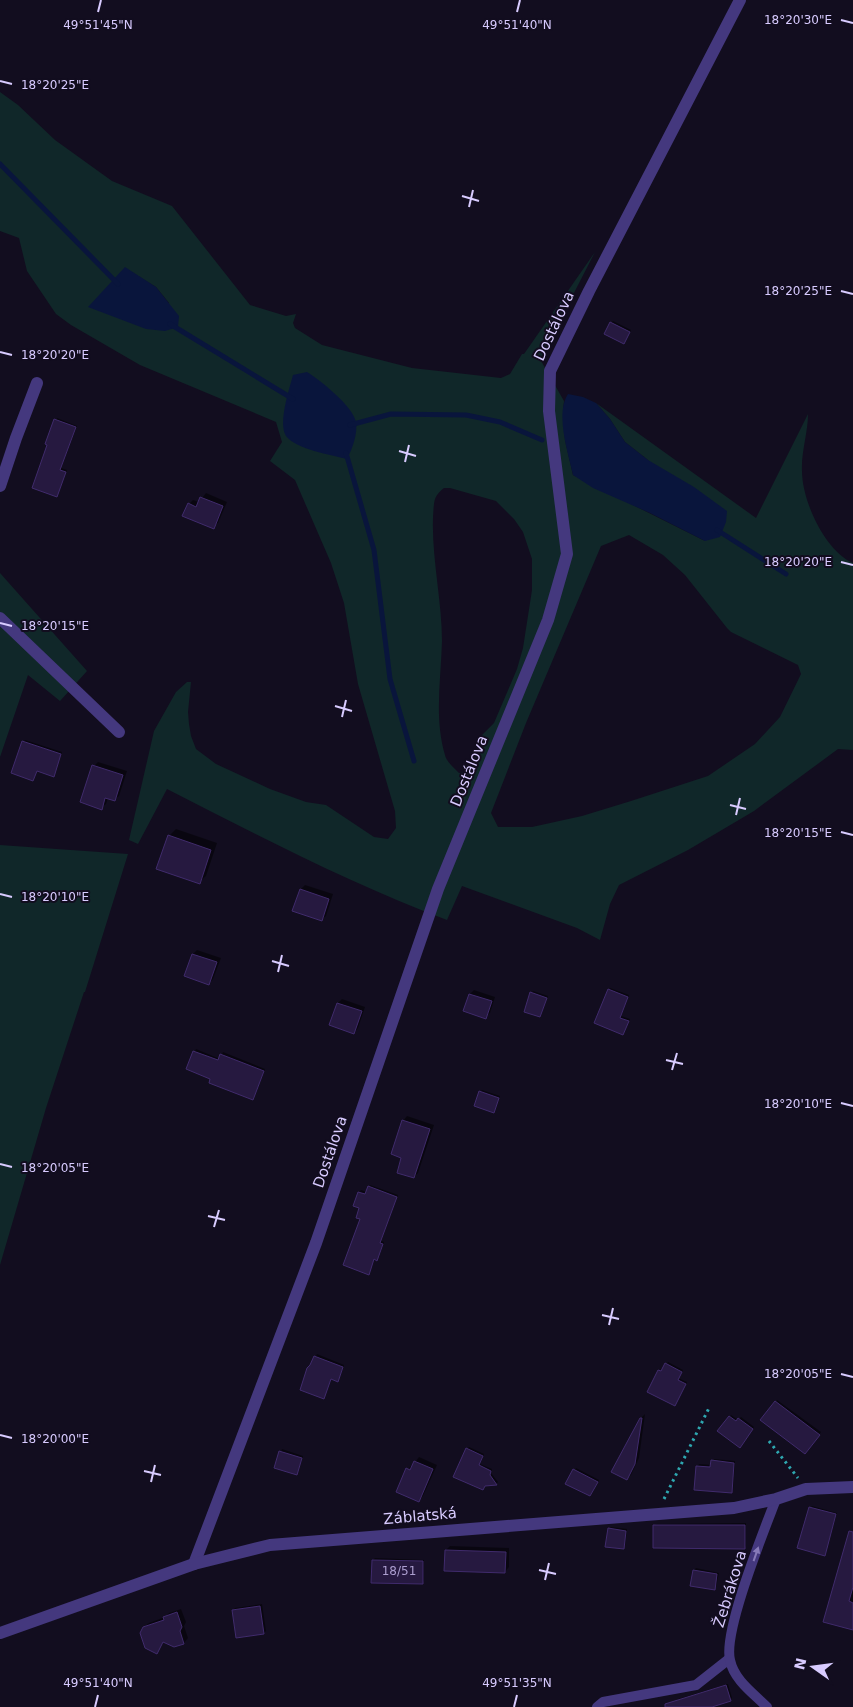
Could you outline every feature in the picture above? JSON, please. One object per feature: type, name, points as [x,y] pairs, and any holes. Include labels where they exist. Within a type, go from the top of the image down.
[{"type":"street","name":"Dostálova","points":[[194,1564],[316,1243],[438,889],[548,620],[567,554],[549,411],[550,371],[589,291],[740,0]]},
{"type":"street","points":[[0,486],[37,383]]},
{"type":"street","points":[[0,618],[119,732]]},
{"type":"street","name":"Záblatská","points":[[0,1633],[194,1564],[270,1545],[734,1508],[776,1499],[806,1489],[853,1487]]},
{"type":"lane","name":"Žebrákova","points":[[729,1659],[732,1626],[776,1499]]},
{"type":"lane","points":[[597,1707],[603,1702],[696,1685],[729,1659],[736,1677],[767,1707]]},
{"type":"path","points":[[657,1513],[710,1406]]},
{"type":"path","points":[[769,1441],[806,1489]]},
{"type":"green space","points":[[0,92],[18,105],[55,140],[112,181],[172,206],[250,305],[286,316],[296,314],[293,323],[295,328],[322,345],[412,368],[501,378],[510,374],[522,354],[524,354],[595,252],[540,359],[564,401],[565,440],[573,475],[705,541],[648,460],[625,442],[610,419],[596,403],[756,518],[808,414],[802,464],[806,496],[817,524],[825,537],[833,548],[853,563],[853,750],[838,749],[754,811],[688,850],[619,885],[610,904],[600,940],[577,928],[462,886],[447,920],[340,875],[167,789],[138,844],[129,840],[154,731],[176,692],[187,682],[191,682],[188,712],[191,736],[196,749],[216,764],[270,789],[306,802],[326,805],[374,837],[388,839],[396,828],[395,811],[358,684],[344,603],[331,563],[295,480],[270,461],[282,442],[276,422],[140,365],[71,325],[56,314],[27,271],[19,238],[0,231]],"holes":[[[125,268],[156,287],[169,303],[89,307]],[[444,488],[450,488],[496,501],[514,519],[523,532],[532,559],[532,590],[523,648],[517,669],[494,723],[482,735],[471,766],[466,772],[459,773],[446,757],[440,727],[439,698],[442,641],[433,537],[434,504],[437,495]],[[629,535],[663,555],[685,575],[731,632],[798,665],[801,674],[780,717],[755,744],[708,776],[582,816],[532,827],[498,827],[491,813],[526,723],[601,546]]]},
{"type":"green space","points":[[0,573],[87,671],[60,701],[28,675],[0,757]]},
{"type":"green space","points":[[0,845],[128,854],[46,1108],[0,1265]]},
{"type":"water","points":[[125,267],[156,287],[179,316],[178,327],[165,331],[146,329],[88,307]]},
{"type":"water","points":[[307,372],[336,394],[354,416],[356,431],[353,446],[347,459],[297,445],[286,436],[283,423],[293,375]]},
{"type":"water","points":[[568,394],[583,397],[596,403],[610,419],[625,442],[648,460],[694,487],[727,511],[726,522],[720,537],[705,541],[650,513],[593,488],[573,475],[563,422],[564,402]]},
{"type":"building","points":[[610,322],[630,332],[624,344],[604,334]]},
{"type":"building","points":[[54,419],[76,427],[60,470],[66,472],[57,497],[32,488]]},
{"type":"building","points":[[200,497],[223,506],[214,529],[182,516],[188,503],[196,507]]},
{"type":"building","points":[[22,741],[61,754],[54,777],[37,771],[33,781],[11,773]]},
{"type":"building","points":[[92,765],[123,775],[115,801],[105,798],[102,810],[80,802]]},
{"type":"building","points":[[168,835],[211,850],[200,884],[156,869]]},
{"type":"building","points":[[300,889],[329,899],[322,921],[292,911]]},
{"type":"building","points":[[192,954],[217,962],[209,985],[184,976]]},
{"type":"building","points":[[608,989],[628,997],[620,1018],[629,1021],[623,1035],[594,1023]]},
{"type":"building","points":[[530,992],[547,998],[540,1017],[524,1012]]},
{"type":"building","points":[[469,994],[492,1001],[486,1019],[463,1011]]},
{"type":"building","points":[[337,1003],[362,1011],[354,1034],[329,1025]]},
{"type":"building","points":[[193,1051],[218,1060],[220,1054],[264,1071],[253,1100],[209,1083],[210,1079],[186,1069]]},
{"type":"building","points":[[479,1091],[499,1098],[494,1113],[474,1106]]},
{"type":"building","points":[[402,1120],[430,1129],[414,1178],[397,1173],[401,1158],[391,1154]]},
{"type":"building","points":[[368,1186],[397,1197],[380,1243],[383,1244],[377,1261],[374,1259],[369,1275],[343,1265],[360,1219],[356,1218],[359,1208],[353,1206],[358,1192],[365,1194]]},
{"type":"building","points":[[314,1356],[343,1367],[338,1382],[331,1379],[324,1399],[300,1390],[307,1368]]},
{"type":"building","points":[[665,1363],[682,1372],[678,1380],[686,1384],[675,1406],[647,1392],[658,1370],[661,1371]]},
{"type":"building","points":[[775,1401],[820,1435],[805,1454],[760,1420]]},
{"type":"building","points":[[729,1416],[736,1421],[738,1418],[753,1429],[740,1448],[717,1431]]},
{"type":"building","points":[[640,1418],[642,1418],[635,1464],[627,1480],[611,1472]]},
{"type":"building","points":[[466,1448],[483,1456],[479,1465],[491,1471],[490,1475],[497,1485],[485,1486],[483,1490],[453,1477]]},
{"type":"building","points":[[279,1451],[302,1458],[297,1475],[274,1468]]},
{"type":"building","points":[[711,1460],[734,1463],[732,1493],[694,1490],[696,1466],[710,1467]]},
{"type":"building","points":[[414,1461],[433,1469],[419,1502],[396,1492],[406,1468],[410,1470]]},
{"type":"building","points":[[573,1469],[598,1482],[590,1496],[565,1484]]},
{"type":"building","points":[[809,1507],[836,1514],[825,1556],[797,1548]]},
{"type":"building","points":[[653,1525],[745,1525],[745,1549],[653,1548]]},
{"type":"building","points":[[608,1528],[626,1531],[624,1549],[605,1547]]},
{"type":"building","points":[[849,1531],[853,1532],[853,1587],[849,1601],[853,1603],[853,1630],[823,1622]]},
{"type":"building","points":[[445,1550],[506,1552],[505,1573],[444,1571]]},
{"type":"building","points":[[372,1560],[423,1561],[423,1584],[371,1583]]},
{"type":"building","points":[[693,1570],[717,1574],[715,1590],[690,1586]]},
{"type":"building","points":[[260,1606],[264,1634],[236,1638],[232,1610]]},
{"type":"building","points":[[177,1612],[182,1627],[180,1631],[184,1644],[174,1647],[163,1642],[157,1654],[145,1648],[140,1633],[143,1627],[164,1620],[163,1617]]},
{"type":"building","points":[[726,1685],[731,1701],[712,1707],[665,1707],[665,1704]]},
{"type":"waterway","points":[[0,164],[118,284]]},
{"type":"waterway","points":[[170,324],[293,399]]},
{"type":"waterway","points":[[350,425],[391,414],[466,415],[500,422],[542,440]]},
{"type":"waterway","points":[[346,453],[374,550],[390,679],[414,761]]},
{"type":"waterway","points":[[717,530],[786,574]]}]
